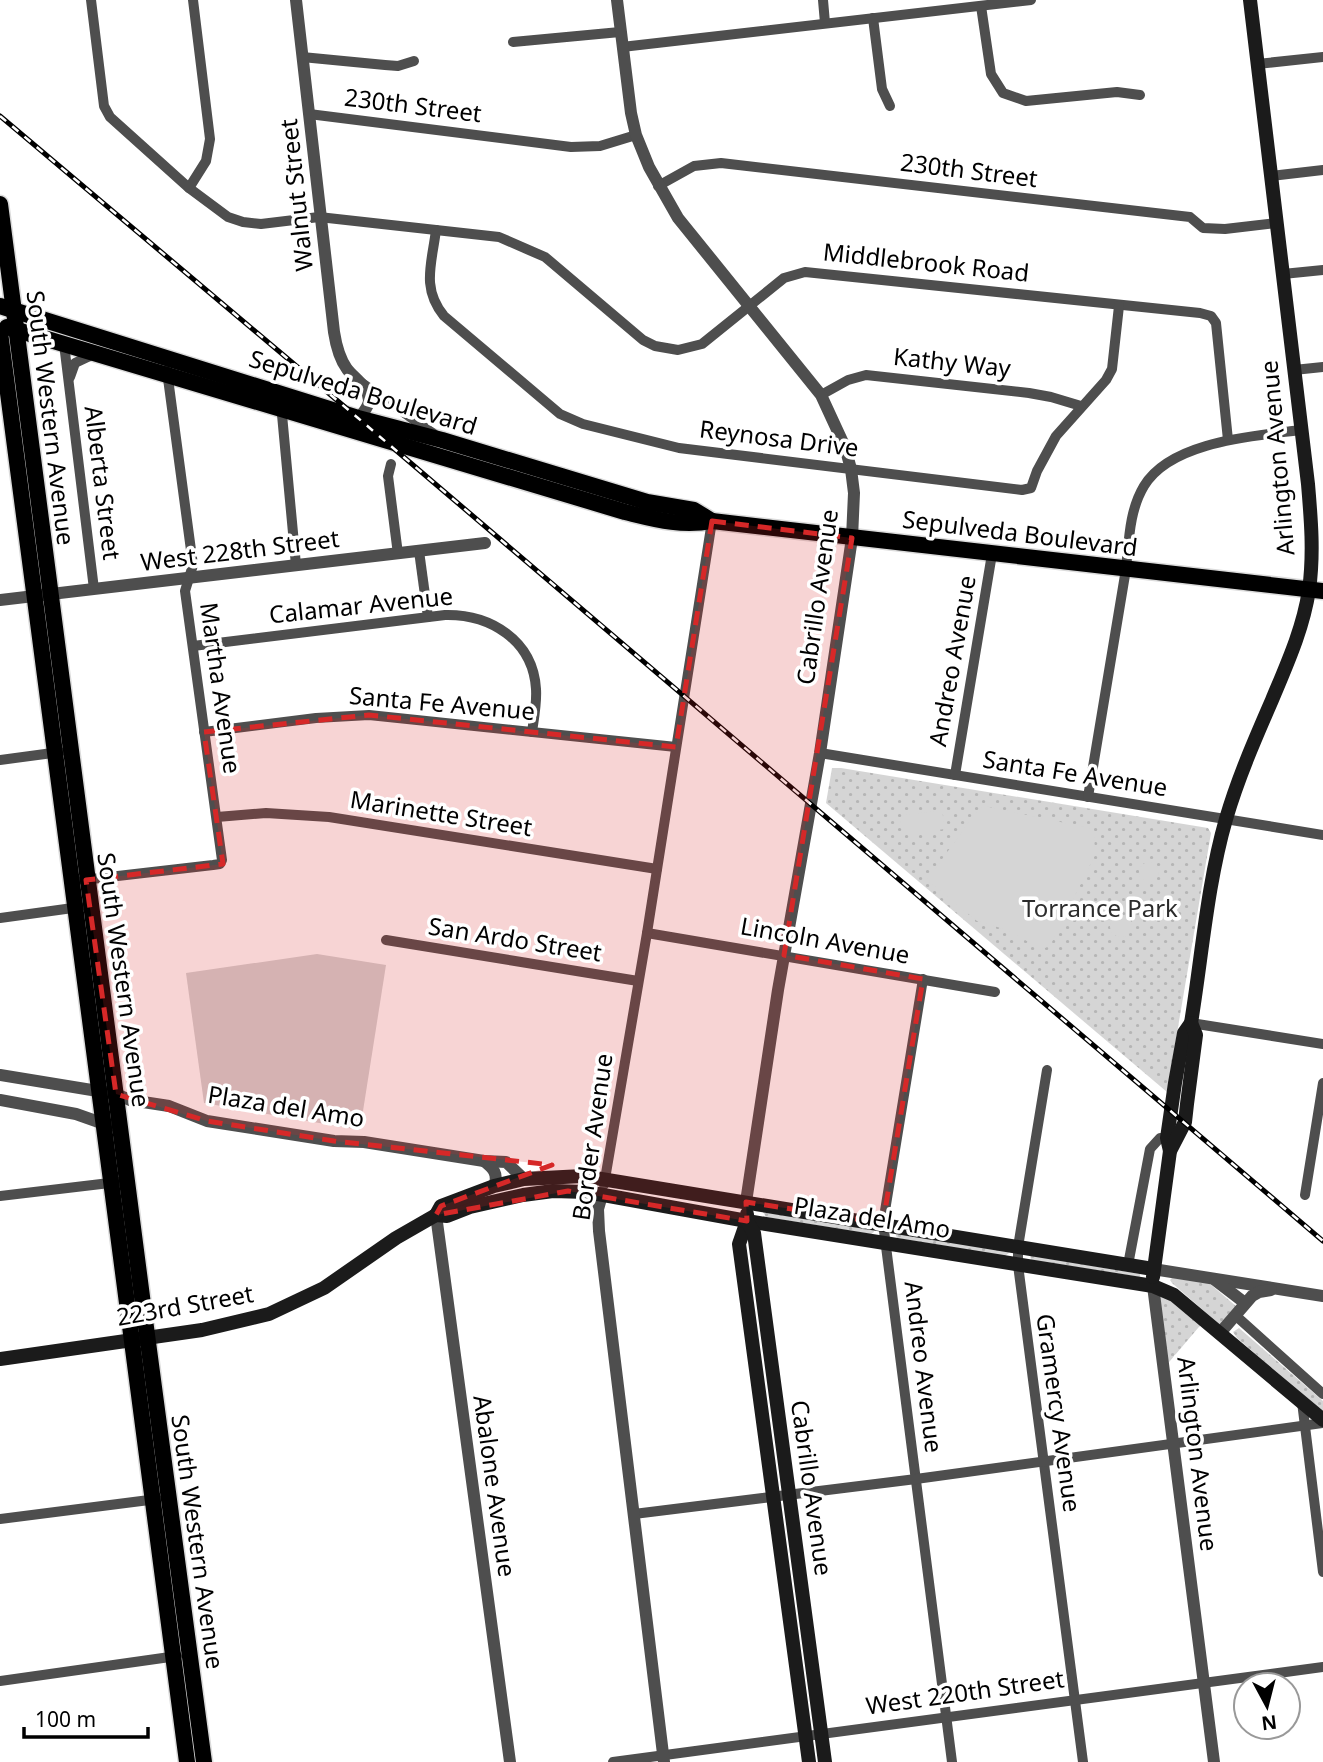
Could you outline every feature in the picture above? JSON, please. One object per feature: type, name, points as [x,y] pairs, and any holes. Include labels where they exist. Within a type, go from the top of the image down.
[{"type":"main road","name":"Arlington Avenue","points":[[1153,1286],[1169,1145],[1185,1122],[1196,1035],[1191,1023],[1215,868],[1226,820],[1251,749],[1316,591],[1301,430],[1250,0]]},
{"type":"main road","name":"South Western Avenue","points":[[0,204],[5,329],[21,500],[42,595],[82,907],[98,1092],[103,1123],[119,1182],[140,1338],[161,1498],[174,1657],[187,1762]]},
{"type":"main road","name":"Sepulveda Boulevard","points":[[6,308],[165,357],[281,402],[568,487]]},
{"type":"main road","name":"South Western Avenue","points":[[5,329],[43,544],[42,595]]},
{"type":"main road","name":"Sepulveda Boulevard","points":[[5,329],[64,344],[167,377],[281,402]]},
{"type":"main road","name":"Sepulveda Boulevard","points":[[357,425],[442,440],[662,521],[691,525],[712,522],[1316,591]]},
{"type":"main road","points":[[21,500],[27,500],[30,504],[33,530],[43,544]]},
{"type":"main road","name":"South Western Avenue","points":[[82,907],[121,1129],[119,1182]]},
{"type":"main road","name":"Plaza del Amo","points":[[1153,1269],[583,1176],[524,1179],[494,1186],[441,1206],[436,1215],[447,1216],[470,1207],[523,1195],[568,1191],[1153,1286],[1174,1295],[1323,1421]]},
{"type":"main road","name":"Cabrillo Avenue","points":[[746,1202],[747,1221],[739,1244],[809,1762]]},
{"type":"main road","name":"223rd Street","points":[[0,1359],[224,1326],[273,1312],[324,1288],[396,1238],[436,1215]]},
{"type":"main road","name":"Cabrillo Avenue","points":[[747,1221],[754,1233],[825,1762]]},
{"type":"main road","name":"South Western Avenue","points":[[161,1498],[189,1648],[204,1762]]},
{"type":"street","name":"Middlebrook Road","points":[[91,0],[103,97],[110,117],[218,211],[243,222],[261,224],[319,217],[499,237],[533,250],[557,266],[643,340],[667,349],[691,348],[702,344],[784,278],[805,272],[1200,313],[1214,319],[1228,440]]},
{"type":"street","points":[[189,188],[206,161],[210,139],[193,0]]},
{"type":"street","name":"Walnut Street","points":[[296,0],[319,217],[337,348],[348,370],[363,386],[369,398],[368,406],[357,425]]},
{"type":"street","name":"Cabrillo Avenue","points":[[617,0],[636,135],[658,186],[678,218],[821,395],[845,447],[854,493],[852,538],[820,753],[784,955],[746,1202]]},
{"type":"street","points":[[823,0],[825,23]]},
{"type":"street","points":[[622,47],[1031,0]]},
{"type":"street","points":[[981,6],[991,74],[1003,93],[1026,101],[1117,92],[1140,95]]},
{"type":"street","points":[[873,18],[881,89],[890,106]]},
{"type":"street","points":[[513,42],[620,32]]},
{"type":"street","points":[[302,57],[398,66],[414,61]]},
{"type":"street","points":[[1257,64],[1323,57]]},
{"type":"street","name":"230th Street","points":[[309,114],[571,147],[600,146],[636,135]]},
{"type":"street","name":"230th Street","points":[[658,186],[694,166],[721,163],[1190,217],[1203,228],[1225,229],[1276,223]]},
{"type":"street","points":[[1271,176],[1323,170]]},
{"type":"street","name":"Reynosa Drive","points":[[436,230],[429,283],[435,305],[444,316],[559,414],[596,427],[680,448],[1027,489],[1031,488],[1056,436],[1081,406],[1099,390],[1112,369],[1119,306]]},
{"type":"street","points":[[1283,274],[1323,270]]},
{"type":"street","name":"Alberta Street","points":[[64,344],[94,589]]},
{"type":"street","name":"Alberta Street","points":[[68,383],[75,363],[94,354]]},
{"type":"street","name":"Martha Avenue","points":[[79,881],[213,865],[222,860],[184,591],[193,565],[165,357]]},
{"type":"street","points":[[1294,370],[1323,367]]},
{"type":"street","name":"Kathy Way","points":[[821,395],[848,380],[866,375],[1029,393],[1081,406]]},
{"type":"street","name":"Walnut Street","points":[[357,379],[442,440]]},
{"type":"street","points":[[281,402],[296,565]]},
{"type":"street","points":[[1087,797],[1133,513],[1144,486],[1153,474],[1178,457],[1228,440],[1301,430]]},
{"type":"street","points":[[391,464],[388,475],[398,554]]},
{"type":"street","name":"Border Avenue","points":[[664,1759],[598,1209],[606,1178],[647,933],[712,522]]},
{"type":"street","name":"West 228th Street","points":[[0,600],[485,543]]},
{"type":"street","points":[[419,551],[428,617]]},
{"type":"street","name":"Andreo Avenue","points":[[955,775],[992,554]]},
{"type":"street","name":"Calamar Avenue","points":[[192,646],[428,617],[473,617],[495,625],[511,635],[521,647],[534,674],[536,707],[532,732]]},
{"type":"street","name":"Santa Fe Avenue","points":[[204,732],[316,718],[369,715],[676,747]]},
{"type":"street","points":[[0,760],[62,752]]},
{"type":"street","name":"Santa Fe Avenue","points":[[820,753],[1323,835]]},
{"type":"street","name":"Marinette Street","points":[[217,817],[266,813],[329,817],[657,869]]},
{"type":"street","points":[[0,918],[82,907]]},
{"type":"street","name":"Lincoln Avenue","points":[[647,933],[995,992]]},
{"type":"street","name":"San Ardo Street","points":[[386,940],[638,981]]},
{"type":"street","name":"Andreo Avenue","points":[[923,979],[883,1223],[952,1762]]},
{"type":"street","points":[[1191,1023],[1323,1044]]},
{"type":"street","name":"Gramercy Avenue","points":[[1046,1070],[1018,1247],[1018,1265],[1083,1762]]},
{"type":"street","name":"Plaza del Amo","points":[[0,1075],[116,1094],[130,1100],[169,1106],[207,1121],[334,1141],[364,1142],[506,1162],[524,1179]]},
{"type":"street","points":[[1305,1195],[1323,1083]]},
{"type":"street","points":[[0,1100],[76,1114],[121,1129]]},
{"type":"street","name":"Arlington Avenue","points":[[1128,1265],[1150,1149],[1160,1138],[1169,1145]]},
{"type":"street","points":[[484,1161],[493,1168],[496,1175],[494,1186]]},
{"type":"street","points":[[0,1196],[119,1182]]},
{"type":"street","name":"Abalone Avenue","points":[[436,1215],[510,1762]]},
{"type":"street","points":[[1153,1269],[1323,1296]]},
{"type":"street","points":[[1212,1278],[1245,1303]]},
{"type":"street","name":"Arlington Avenue","points":[[1153,1286],[1171,1443],[1214,1762]]},
{"type":"street","points":[[1220,1333],[1245,1303],[1259,1292],[1289,1290]]},
{"type":"street","points":[[1235,1315],[1323,1394]]},
{"type":"street","points":[[1302,1402],[1323,1573]]},
{"type":"street","points":[[634,1514],[916,1479],[1323,1421]]},
{"type":"street","points":[[0,1519],[161,1498]]},
{"type":"street","points":[[0,1681],[174,1657],[189,1648]]},
{"type":"street","name":"West 220th Street","points":[[613,1762],[664,1759],[946,1716],[1323,1667]]},
{"type":"highlighted area","points":[[712,521],[852,538],[784,955],[923,979],[883,1223],[746,1202],[747,1221],[568,1191],[436,1215],[441,1206],[552,1165],[334,1141],[207,1121],[116,1094],[86,880],[223,864],[204,732],[369,715],[676,747]]},
{"type":"green space","name":"Torrance Park","points":[[832,768],[1208,828],[1211,833],[1167,1092],[826,803]]},
{"type":"green space","points":[[984,806],[1094,829],[1095,855],[1050,946],[1042,949],[1004,929],[977,921],[927,880],[977,811]]},
{"type":"green space","points":[[942,810],[945,829],[910,834],[901,828],[900,822],[904,815]]},
{"type":"green space","points":[[1145,862],[1153,862],[1159,872],[1153,882],[1145,882],[1139,876],[1139,868]]},
{"type":"green space","points":[[1117,915],[1125,915],[1132,922],[1132,930],[1125,937],[1117,937],[1110,930],[1110,922]]},
{"type":"green space","points":[[317,954],[386,965],[360,1130],[204,1103],[186,973]]},
{"type":"green space","points":[[763,1212],[873,1229],[874,1232],[871,1234],[766,1217]]},
{"type":"green space","points":[[895,1233],[1009,1253],[1005,1256],[897,1238]]},
{"type":"green space","points":[[1030,1255],[1140,1274],[1140,1277],[1031,1260]]},
{"type":"green space","points":[[1173,1277],[1209,1283],[1237,1307],[1220,1325],[1172,1283],[1170,1280]]},
{"type":"green space","points":[[1154,1287],[1204,1321],[1164,1368]]},
{"type":"green space","points":[[1239,1328],[1323,1401],[1323,1412],[1237,1338],[1233,1332]]},
{"type":"railway","points":[[0,116],[1323,1241]]}]
